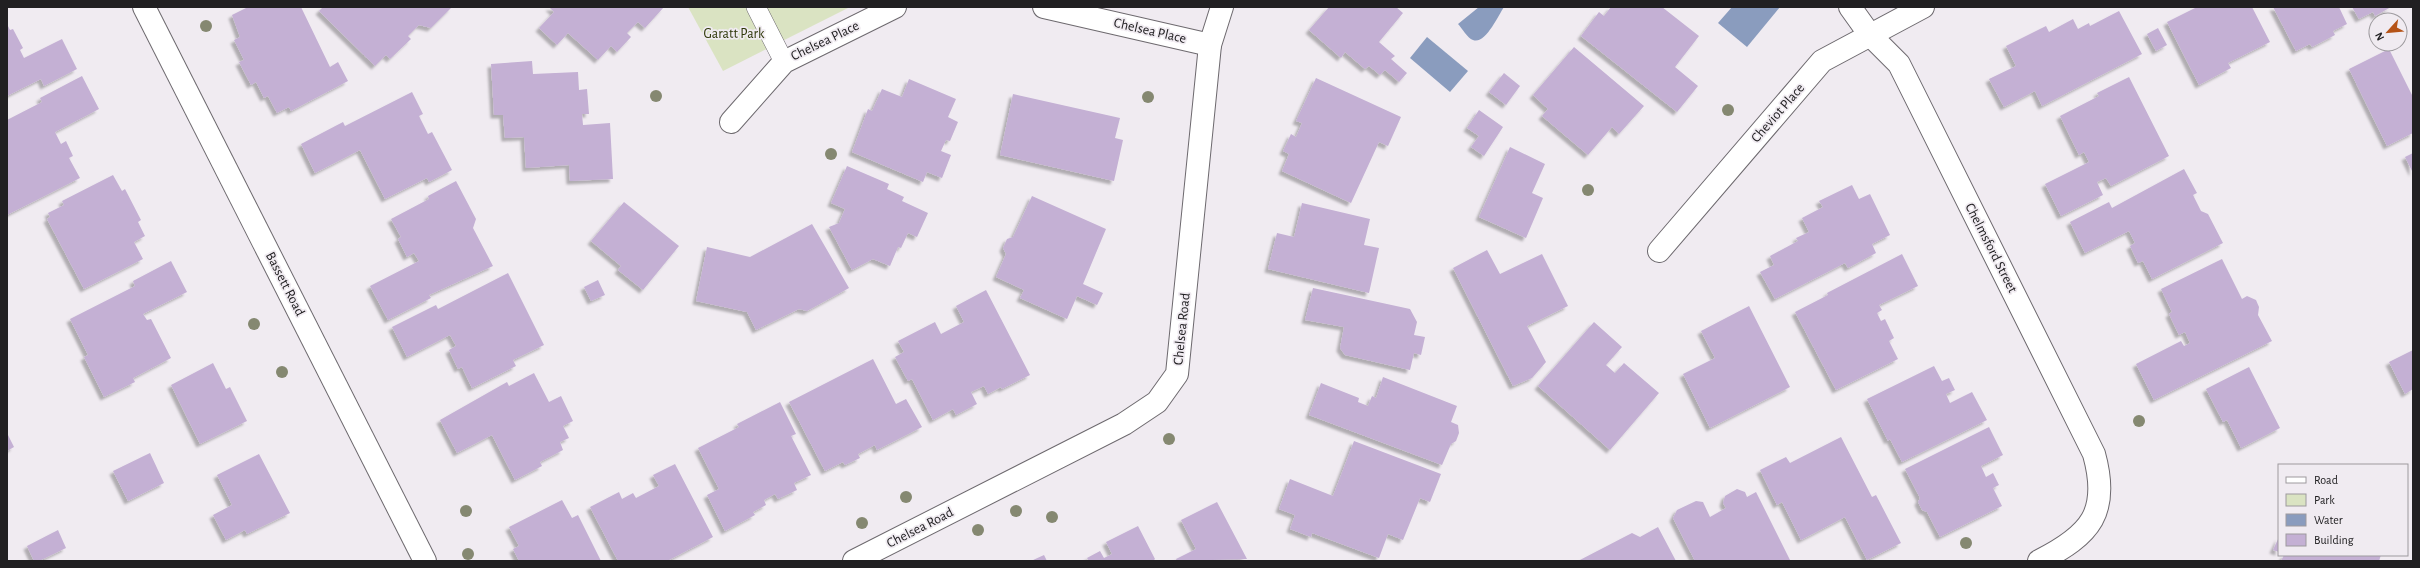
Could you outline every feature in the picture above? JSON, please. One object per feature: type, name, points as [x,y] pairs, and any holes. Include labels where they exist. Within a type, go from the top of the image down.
[{"type":"street","name":"Bassett Road","points":[[144,7],[425,561]]},
{"type":"street","name":"Chelsea Place","points":[[731,122],[784,62],[895,7]]},
{"type":"street","name":"Chelsea Place","points":[[1044,7],[1210,45]]},
{"type":"street","name":"Chelsea Road","points":[[854,561],[1124,424],[1157,402],[1177,374],[1210,45],[1222,7]]},
{"type":"street","name":"Chelmsford Street","points":[[1850,7],[1870,35],[1899,64],[2094,454],[2100,477],[2100,504],[2084,532],[2061,550],[2039,561]]},
{"type":"street","name":"Cheviot Place","points":[[1659,251],[1822,62],[1923,7]]},
{"type":"lane","points":[[756,7],[784,62]]},
{"type":"green space","name":"Garatt Park","points":[[688,7],[850,7],[723,71]]},
{"type":"water","points":[[1479,7],[1504,7],[1491,29],[1482,38],[1473,40],[1458,24]]},
{"type":"water","points":[[1732,7],[1780,7],[1747,47],[1718,23]]},
{"type":"water","points":[[1427,37],[1468,71],[1450,92],[1410,58]]},
{"type":"building","points":[[248,7],[301,7],[330,67],[338,62],[348,81],[291,111],[289,107],[277,113],[268,96],[264,98],[256,82],[251,85],[239,62],[244,60],[234,40],[240,37],[232,15]]},
{"type":"building","points":[[323,7],[452,7],[431,28],[419,25],[408,36],[411,39],[390,59],[386,55],[375,66],[319,11]]},
{"type":"building","points":[[549,7],[664,7],[645,28],[638,22],[627,33],[631,37],[617,52],[611,46],[598,60],[568,33],[557,45],[539,28],[554,12]]},
{"type":"building","points":[[1329,7],[1396,7],[1403,13],[1379,42],[1395,56],[1391,59],[1407,73],[1399,82],[1385,70],[1380,75],[1369,66],[1365,69],[1345,52],[1341,58],[1309,30]]},
{"type":"building","points":[[1611,7],[1662,7],[1699,36],[1675,67],[1698,86],[1677,112],[1581,36],[1599,12],[1604,16]]},
{"type":"building","points":[[2197,7],[2252,7],[2270,42],[2228,63],[2231,68],[2199,85],[2167,22]]},
{"type":"building","points":[[2273,7],[2339,7],[2347,24],[2333,31],[2335,35],[2312,47],[2310,44],[2296,51]]},
{"type":"building","points":[[2352,7],[2391,7],[2382,12],[2368,12],[2368,14],[2359,19]]},
{"type":"building","points":[[2119,11],[2142,54],[2042,106],[2035,91],[2004,107],[1989,79],[2016,66],[2006,46],[2046,26],[2049,32],[2073,19],[2078,29],[2089,23],[2090,26]]},
{"type":"building","points":[[7,24],[10,30],[13,29],[23,48],[20,50],[24,58],[62,39],[77,69],[44,86],[41,79],[7,96]]},
{"type":"building","points":[[2158,28],[2167,45],[2156,51],[2147,34]]},
{"type":"building","points":[[1574,47],[1644,106],[1619,134],[1612,127],[1588,155],[1542,116],[1548,109],[1533,95]]},
{"type":"building","points":[[2383,52],[2390,52],[2413,97],[2413,133],[2387,146],[2349,69]]},
{"type":"building","points":[[532,61],[533,74],[578,72],[579,90],[587,89],[589,114],[582,114],[583,125],[610,123],[613,179],[570,181],[569,165],[526,168],[524,137],[505,138],[503,115],[494,115],[491,64]]},
{"type":"building","points":[[1504,73],[1520,86],[1506,105],[1489,92]]},
{"type":"building","points":[[82,76],[99,109],[55,132],[61,144],[66,141],[73,156],[69,158],[80,178],[7,215],[7,120],[42,102],[40,98]]},
{"type":"building","points":[[2129,77],[2169,156],[2111,186],[2106,178],[2097,182],[2103,195],[2061,216],[2045,184],[2089,162],[2084,152],[2079,155],[2060,116],[2099,96],[2097,93]]},
{"type":"building","points":[[1316,78],[1401,117],[1388,146],[1379,142],[1351,203],[1282,171],[1289,154],[1283,151],[1291,134],[1296,137],[1302,123],[1296,121]]},
{"type":"building","points":[[909,79],[956,99],[948,117],[958,122],[950,141],[946,140],[941,151],[951,155],[942,178],[927,172],[923,182],[852,152],[868,109],[872,111],[882,89],[902,97]]},
{"type":"building","points":[[412,92],[423,114],[419,116],[428,134],[432,132],[452,170],[429,182],[427,178],[385,199],[360,150],[315,173],[301,144],[343,122],[345,126]]},
{"type":"building","points":[[1013,94],[1120,118],[1115,138],[1123,140],[1114,181],[1000,155]]},
{"type":"building","points":[[1479,110],[1503,127],[1484,156],[1471,147],[1479,136],[1467,128]]},
{"type":"building","points":[[1510,147],[1545,164],[1532,193],[1543,198],[1526,238],[1479,217]]},
{"type":"building","points":[[2413,153],[2413,173],[2405,157]]},
{"type":"building","points":[[847,166],[889,184],[887,189],[904,197],[902,201],[928,213],[917,237],[908,233],[901,248],[898,247],[890,266],[873,259],[852,270],[829,227],[839,223],[845,209],[831,203]]},
{"type":"building","points":[[2184,169],[2197,193],[2193,195],[2201,211],[2208,214],[2223,243],[2152,279],[2143,261],[2138,263],[2130,246],[2135,243],[2129,231],[2085,253],[2070,222],[2109,202],[2112,208]]},
{"type":"building","points":[[113,175],[122,191],[125,189],[141,220],[138,222],[145,236],[134,242],[143,259],[84,289],[47,219],[50,217],[48,213],[64,205],[62,201]]},
{"type":"building","points":[[456,181],[476,219],[473,228],[493,266],[429,295],[431,298],[388,320],[370,286],[419,261],[414,253],[407,257],[398,239],[401,237],[391,219],[429,199],[428,196]]},
{"type":"building","points":[[1852,185],[1859,199],[1870,194],[1890,235],[1872,244],[1876,253],[1848,268],[1845,263],[1775,299],[1760,272],[1774,265],[1770,256],[1798,241],[1796,238],[1809,232],[1802,218],[1823,207],[1819,201]]},
{"type":"building","points":[[1032,196],[1106,229],[1083,284],[1103,293],[1097,305],[1077,296],[1067,319],[1020,298],[1024,290],[996,277],[1006,254],[1003,248],[1007,239],[1013,237]]},
{"type":"building","points":[[624,202],[679,246],[643,290],[618,270],[621,266],[591,241]]},
{"type":"building","points":[[1302,203],[1370,219],[1364,245],[1379,248],[1369,293],[1268,269],[1277,233],[1294,237]]},
{"type":"building","points":[[812,224],[849,288],[807,311],[799,309],[756,330],[747,312],[696,301],[707,247],[750,257]]},
{"type":"building","points":[[1487,250],[1500,274],[1542,254],[1568,306],[1527,326],[1546,362],[1532,378],[1513,386],[1453,268]]},
{"type":"building","points":[[1902,254],[1918,286],[1879,305],[1882,310],[1877,313],[1881,321],[1885,319],[1894,338],[1889,341],[1898,359],[1836,390],[1795,312],[1828,295],[1827,293]]},
{"type":"building","points":[[2222,259],[2242,299],[2247,296],[2256,300],[2259,307],[2258,315],[2272,341],[2154,400],[2136,364],[2181,341],[2184,346],[2190,343],[2185,332],[2179,335],[2169,314],[2172,312],[2161,289]]},
{"type":"building","points":[[171,261],[187,292],[143,314],[147,320],[151,319],[171,358],[133,378],[135,382],[104,397],[84,357],[88,355],[70,319],[135,286],[133,281]]},
{"type":"building","points":[[508,273],[544,345],[513,360],[516,366],[472,388],[462,367],[458,369],[449,350],[456,346],[450,335],[407,357],[392,327],[436,305],[438,309]]},
{"type":"building","points":[[598,280],[605,295],[591,301],[584,287]]},
{"type":"building","points":[[1313,288],[1410,309],[1417,322],[1414,335],[1425,337],[1421,355],[1414,353],[1410,370],[1345,355],[1340,348],[1344,327],[1305,320]]},
{"type":"building","points":[[986,290],[1030,375],[1002,389],[1001,387],[988,394],[984,386],[971,392],[977,404],[956,415],[953,409],[933,420],[912,379],[908,381],[895,357],[904,352],[898,341],[935,322],[941,334],[964,322],[956,306]]},
{"type":"building","points":[[1749,306],[1790,387],[1710,428],[1683,374],[1715,358],[1701,331]]},
{"type":"building","points":[[1594,322],[1622,347],[1606,365],[1615,373],[1624,363],[1659,393],[1610,450],[1538,386]]},
{"type":"building","points":[[2413,350],[2413,389],[2405,394],[2389,362]]},
{"type":"building","points":[[873,359],[896,404],[906,399],[922,427],[877,450],[875,445],[858,454],[860,458],[845,465],[843,462],[825,471],[789,402]]},
{"type":"building","points":[[213,363],[226,389],[230,387],[247,421],[200,444],[171,385]]},
{"type":"building","points":[[1934,366],[1942,381],[1949,378],[1955,390],[1946,394],[1950,403],[1972,392],[1987,420],[1902,462],[1890,439],[1888,441],[1867,399]]},
{"type":"building","points":[[2249,367],[2280,428],[2241,448],[2227,420],[2223,422],[2206,389]]},
{"type":"building","points":[[534,373],[549,402],[561,396],[573,421],[563,426],[569,438],[560,442],[563,450],[540,462],[542,466],[515,480],[492,435],[457,453],[440,420],[507,382],[509,386]]},
{"type":"building","points":[[1383,377],[1457,406],[1451,422],[1458,425],[1459,433],[1456,441],[1451,444],[1442,465],[1309,415],[1321,383],[1359,398],[1358,402],[1368,406],[1372,396],[1376,398]]},
{"type":"building","points":[[780,402],[796,434],[791,436],[811,475],[794,483],[797,490],[778,499],[775,494],[764,500],[766,505],[753,512],[755,515],[725,531],[707,495],[719,489],[698,448],[739,427],[737,424]]},
{"type":"building","points":[[1989,427],[2003,455],[1981,466],[1986,477],[1993,473],[1999,485],[1993,488],[2002,506],[1940,537],[1927,512],[1922,510],[1918,502],[1920,498],[1905,469]]},
{"type":"building","points":[[7,433],[14,447],[7,451]]},
{"type":"building","points":[[1841,437],[1872,497],[1876,495],[1901,543],[1867,560],[1845,517],[1801,540],[1782,502],[1777,505],[1760,470],[1786,457],[1790,463]]},
{"type":"building","points":[[1354,441],[1441,474],[1430,502],[1420,498],[1403,540],[1388,534],[1379,558],[1312,533],[1311,537],[1290,529],[1295,515],[1279,509],[1290,479],[1333,496]]},
{"type":"building","points":[[150,453],[164,483],[128,501],[113,471]]},
{"type":"building","points":[[259,454],[290,513],[247,534],[245,530],[226,540],[213,515],[232,505],[217,475]]},
{"type":"building","points":[[675,464],[713,537],[667,561],[618,561],[590,507],[619,492],[622,499],[633,493],[636,498],[659,486],[653,475]]},
{"type":"building","points":[[1737,489],[1745,492],[1747,497],[1756,492],[1790,560],[1695,561],[1673,518],[1677,510],[1696,501],[1703,502],[1710,517],[1726,508],[1723,503],[1725,496]]},
{"type":"building","points":[[562,500],[572,518],[578,515],[601,561],[519,561],[513,549],[519,546],[509,527]]},
{"type":"building","points":[[1217,502],[1247,559],[1177,561],[1176,559],[1196,549],[1181,520]]},
{"type":"building","points":[[1138,526],[1155,559],[1153,561],[1089,561],[1087,558],[1100,551],[1104,558],[1112,554],[1106,542]]},
{"type":"building","points":[[1658,527],[1676,561],[1578,561],[1632,533],[1640,537]]},
{"type":"building","points":[[58,530],[66,548],[39,561],[34,561],[27,546]]},
{"type":"building","points":[[2278,539],[2278,552],[2273,550]]},
{"type":"building","points":[[1044,555],[1047,561],[1031,561]]},
{"type":"building","points":[[2284,556],[2381,556],[2379,561],[2281,561]]}]
